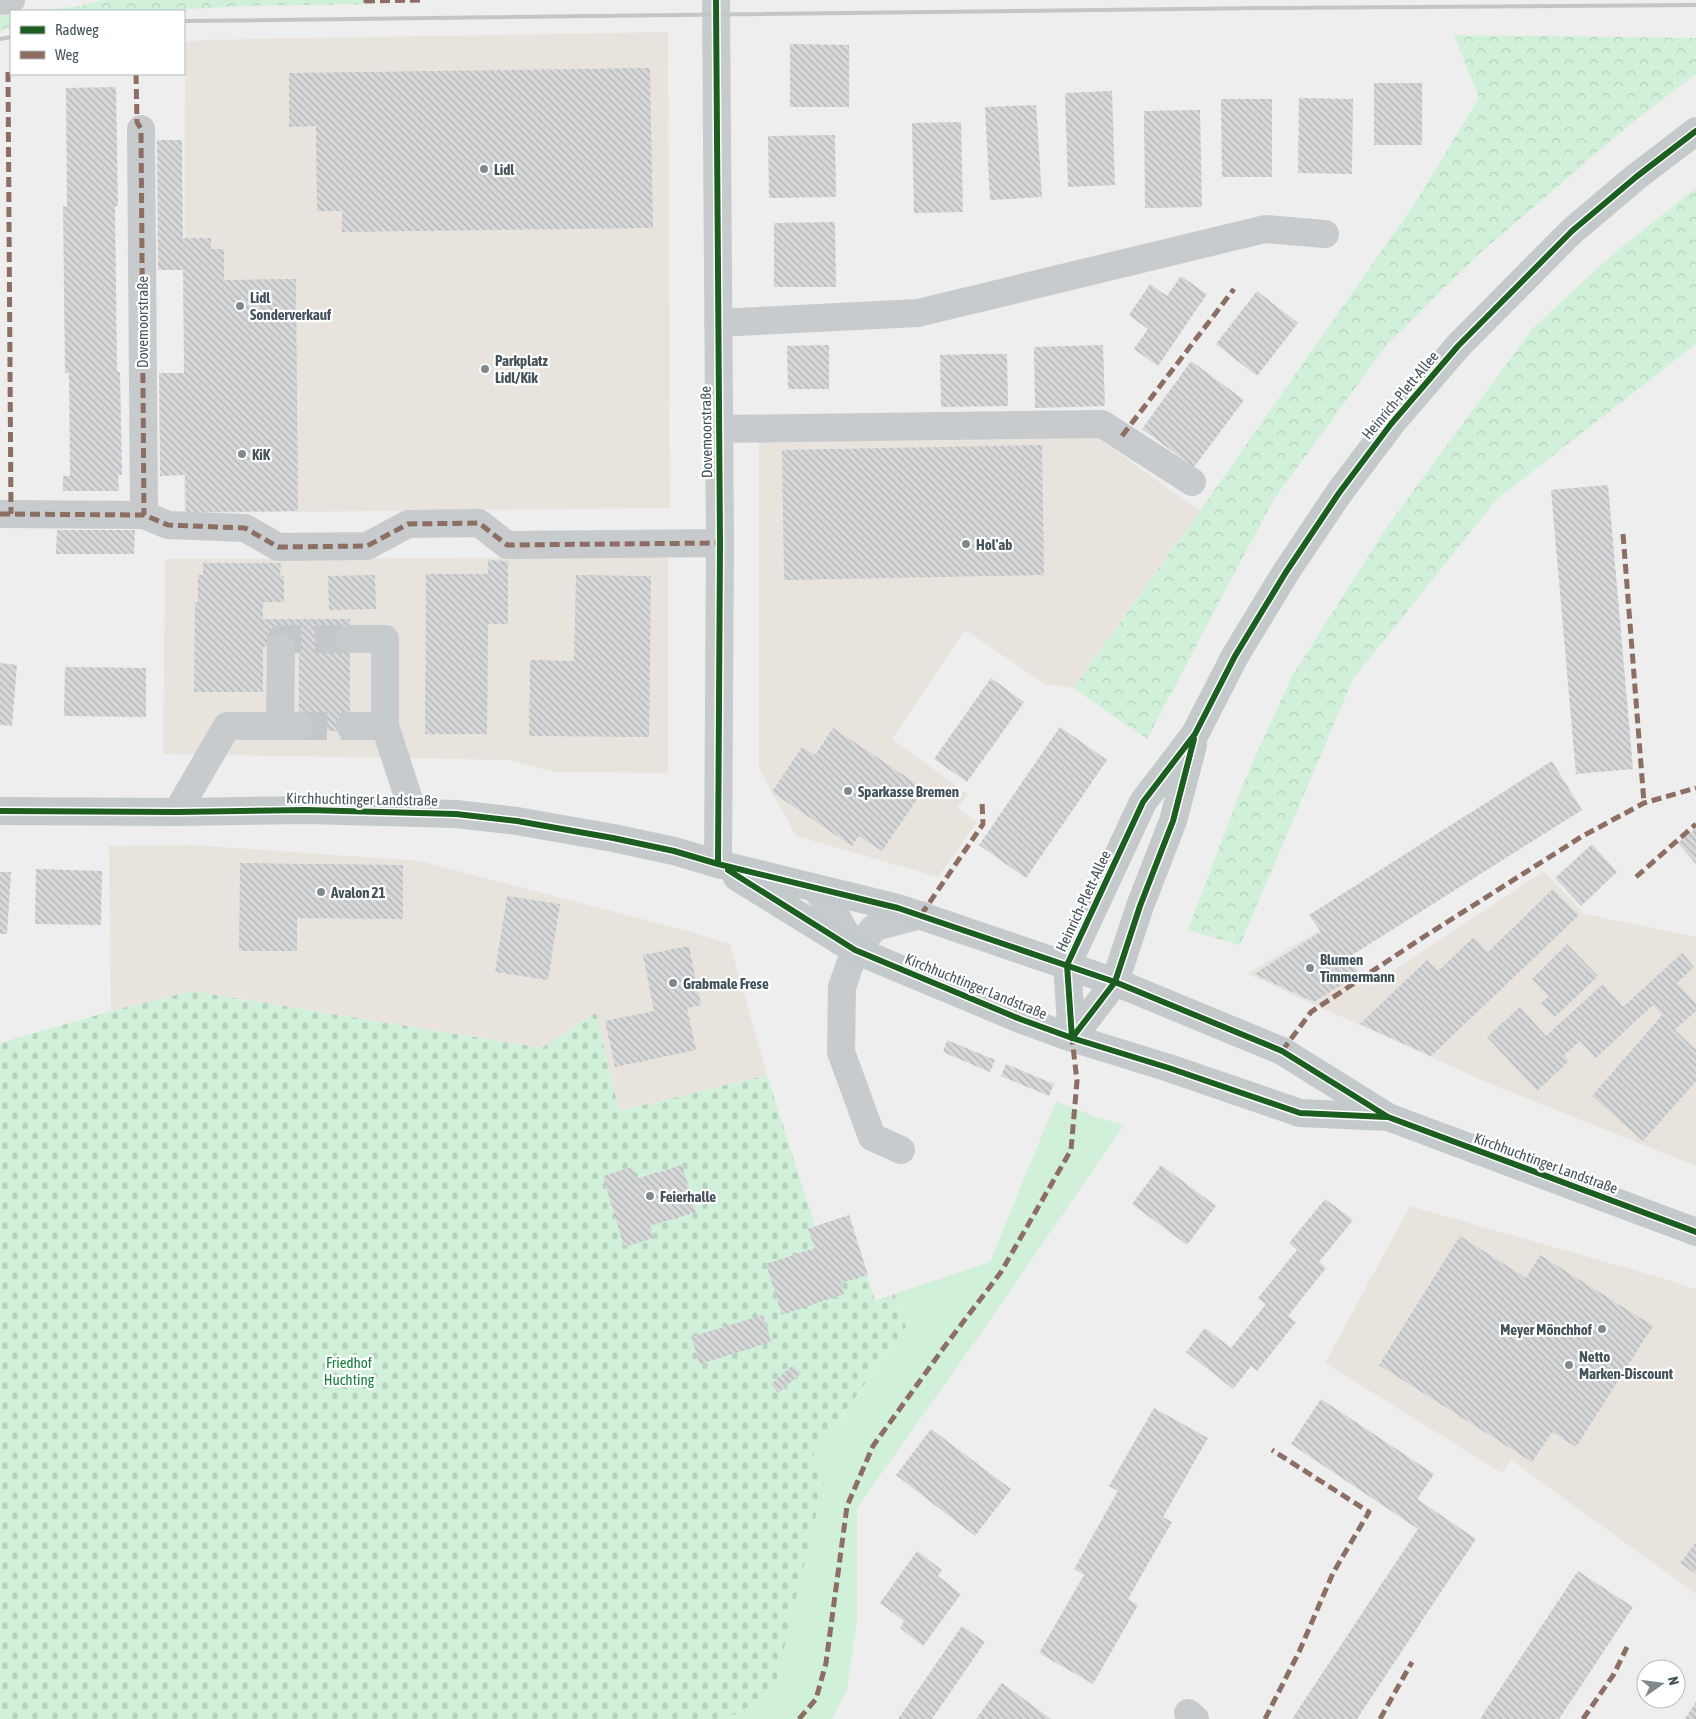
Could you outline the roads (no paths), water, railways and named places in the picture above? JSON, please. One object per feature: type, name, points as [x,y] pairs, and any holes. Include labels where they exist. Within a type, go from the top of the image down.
[{"type":"main road","name":"Heinrich-Plett-Allee","points":[[1072,1038],[1067,965],[1143,802],[1196,734],[1235,656],[1286,572],[1339,493],[1391,424],[1458,346],[1572,231],[1636,177],[1696,131]]},
{"type":"main road","name":"Heinrich-Plett-Allee","points":[[1072,1038],[1115,982],[1140,906],[1173,822],[1196,734]]},
{"type":"main road","name":"Kirchhuchtinger Landstraße","points":[[0,811],[177,812],[306,810],[456,814],[517,820],[674,851],[718,864],[898,908],[1115,982],[1282,1051],[1388,1117],[1696,1232]]},
{"type":"main road","name":"Kirchhuchtinger Landstraße","points":[[718,864],[855,950],[1020,1019],[1300,1113],[1388,1117]]},
{"type":"street","points":[[0,1],[11,0]]},
{"type":"street","name":"Dovemoorstraße","points":[[716,0],[720,543],[718,864]]},
{"type":"street","name":"Dovemoorstraße","points":[[141,129],[144,515]]},
{"type":"street","points":[[718,323],[918,313],[1265,229],[1325,234]]},
{"type":"street","points":[[718,430],[1102,424],[1192,482]]},
{"type":"street","points":[[0,514],[144,515],[168,525],[245,528],[278,547],[367,546],[408,524],[479,523],[507,545],[720,543]]},
{"type":"street","points":[[350,639],[385,639],[385,726],[413,812]]},
{"type":"street","points":[[177,812],[228,726],[289,726],[281,647]]},
{"type":"street","points":[[350,726],[385,726]]},
{"type":"street","points":[[815,888],[836,916],[855,950]]},
{"type":"street","points":[[901,1150],[872,1138],[841,1052],[842,987],[855,950],[876,927],[920,915]]},
{"type":"tunnel","points":[[281,647],[281,639],[350,639]]},
{"type":"tunnel","points":[[299,726],[350,726]]},
{"type":"railway","points":[[185,21],[1262,8],[1696,5]]},
{"type":"railway","points":[[0,39],[10,37]]},
{"type":"place","name":"Lidl","points":[[484,169]]},
{"type":"place","name":"Lidl Sonderverkauf","points":[[240,306]]},
{"type":"place","name":"Parkplatz Lidl/Kik","points":[[485,369]]},
{"type":"place","name":"KiK","points":[[242,454]]},
{"type":"place","name":"Hol'ab","points":[[966,544]]},
{"type":"place","name":"Sparkasse Bremen","points":[[848,791]]},
{"type":"place","name":"Avalon 21","points":[[321,892]]},
{"type":"place","name":"Blumen Timmermann","points":[[1310,968]]},
{"type":"place","name":"Grabmale Frese","points":[[673,983]]},
{"type":"place","name":"Feierhalle","points":[[650,1196]]},
{"type":"place","name":"Meyer Mönchhof","points":[[1602,1329]]},
{"type":"place","name":"Netto Marken-Discount","points":[[1569,1365]]},
{"type":"park label","name":"Friedhof Huchting","points":[[349,1370]]}]
